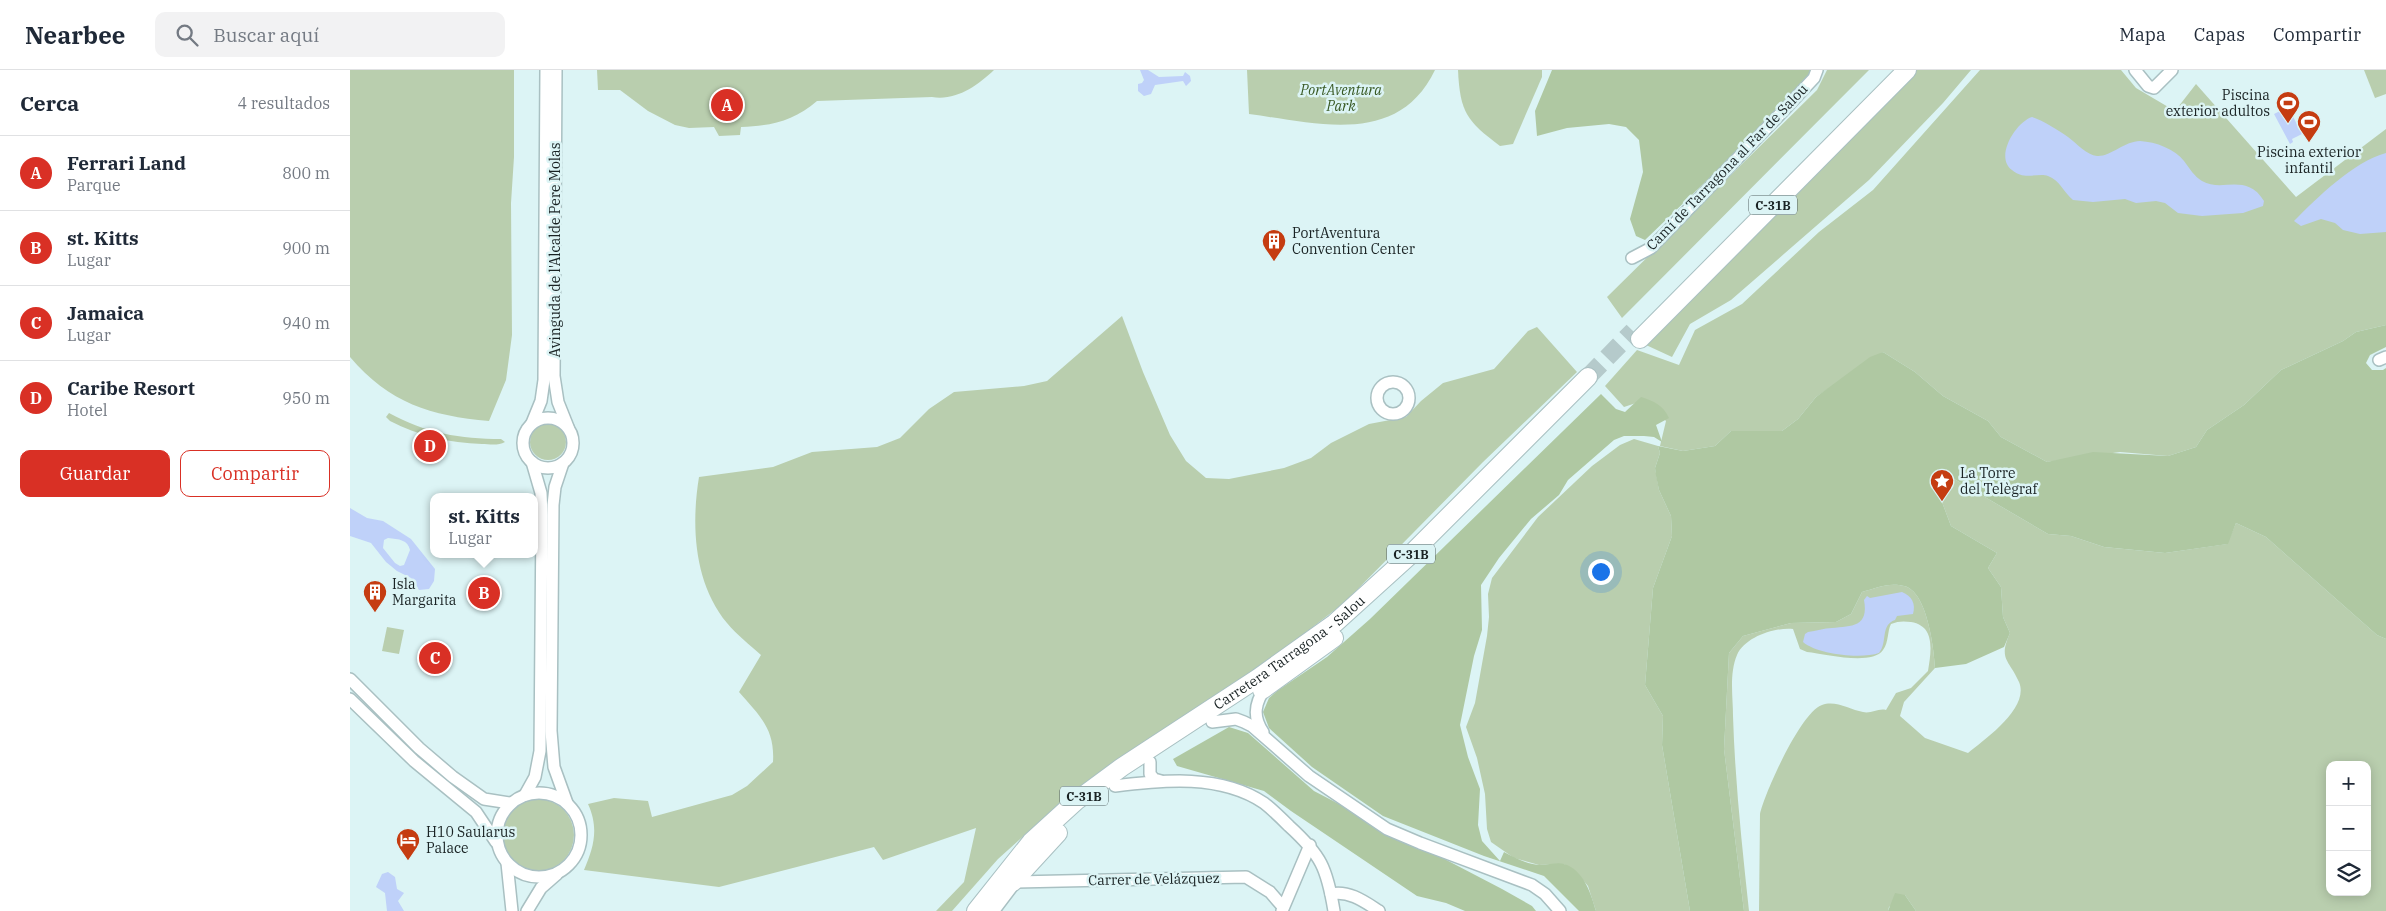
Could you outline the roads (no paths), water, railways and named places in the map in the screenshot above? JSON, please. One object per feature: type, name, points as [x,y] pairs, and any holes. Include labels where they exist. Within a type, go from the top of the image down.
[{"type":"highway","name":"C-31B","points":[[1892,70],[1636,335],[1907,70]]},
{"type":"highway","name":"Carretera Tarragona - Salou","points":[[976,911],[1005,872],[1052,822],[1122,767],[1258,678],[1335,623],[1409,556],[1591,381],[1416,565],[1353,623],[1266,687],[1115,786],[1051,839],[1013,882]]},
{"type":"highway","points":[[962,911],[1028,838],[1052,822]]},
{"type":"main road","name":"Carretera Tarragona - Salou","points":[[991,911],[1013,882]]},
{"type":"street","name":"Avinguda de l'Alcalde Pere Molas","points":[[532,423],[541,401],[544,380],[546,70]]},
{"type":"street","name":"Avinguda de l'Alcalde Pere Molas","points":[[556,70],[554,376],[558,402],[568,427]]},
{"type":"street","name":"Camí de Tarragona al Far de Salou","points":[[1632,258],[1651,248],[1814,78],[1817,70]]},
{"type":"street","points":[[2135,70],[2154,88],[2172,70]]},
{"type":"street","points":[[524,795],[536,773],[541,734],[542,515],[541,493],[532,462],[524,452],[522,443],[525,431],[538,419],[551,418],[563,422],[568,427],[572,436],[573,446],[570,456],[563,463],[554,467],[545,468],[532,462]]},
{"type":"street","points":[[527,911],[541,888],[575,856],[581,838],[578,818],[567,803],[554,767],[551,731],[554,495],[563,463]]},
{"type":"street","points":[[350,680],[419,748],[453,777],[484,799],[510,803]]},
{"type":"street","points":[[1266,687],[1258,701],[1255,714],[1260,726],[1275,747]]},
{"type":"street","points":[[350,698],[414,762],[476,812],[507,863],[516,871],[533,876],[545,876],[562,870]]},
{"type":"street","points":[[1212,722],[1236,718],[1252,726],[1336,796],[1388,828],[1420,843],[1532,885],[1545,894],[1560,911]]},
{"type":"street","points":[[1150,762],[1150,774],[1154,779],[1161,781]]},
{"type":"street","points":[[1115,786],[1161,781],[1209,784],[1242,792],[1263,803],[1310,845],[1324,865],[1332,894],[1334,911]]},
{"type":"street","points":[[497,844],[497,826],[510,803],[524,795],[544,793],[556,796],[567,803]]},
{"type":"street","points":[[1283,909],[1310,845]]},
{"type":"street","points":[[507,863],[512,911]]},
{"type":"street","name":"Carrer de Velázquez","points":[[1013,882],[1246,877],[1270,892],[1283,909]]},
{"type":"street","points":[[1332,894],[1340,892],[1352,896],[1379,911]]},
{"type":"water","points":[[1140,70],[1148,70],[1159,77],[1183,76],[1185,72],[1190,76],[1191,81],[1186,86],[1183,81],[1155,85],[1151,94],[1144,96],[1138,91],[1138,84],[1144,80]]},
{"type":"water","name":"Piscina exterior adultos","points":[[2288,107],[2302,134],[2292,139],[2293,142],[2290,144],[2274,114]]},
{"type":"water","points":[[2032,117],[2055,129],[2086,151],[2097,156],[2107,154],[2129,143],[2140,141],[2165,147],[2176,153],[2194,175],[2202,181],[2218,185],[2250,187],[2264,201],[2263,206],[2243,213],[2202,216],[2178,213],[2165,203],[2156,201],[2136,203],[2125,199],[2093,202],[2073,200],[2052,178],[2044,175],[2021,175],[2012,170],[2007,164],[2005,157],[2009,140],[2026,120]]},
{"type":"water","points":[[2386,153],[2386,232],[2360,234],[2343,230],[2335,223],[2321,219],[2301,226],[2294,221],[2325,191],[2349,172],[2361,164]]},
{"type":"water","points":[[350,508],[367,518],[383,521],[411,539],[435,569],[434,581],[429,589],[419,590],[411,578],[397,571],[386,562],[371,543],[350,536]],"holes":[[[388,538],[402,541],[409,547],[410,550],[404,565],[400,566],[395,563],[383,548],[384,540]]]},
{"type":"water","points":[[1902,592],[1912,601],[1914,607],[1913,614],[1897,616],[1895,620],[1890,622],[1879,653],[1862,656],[1840,655],[1819,650],[1803,642],[1805,634],[1808,632],[1826,628],[1846,627],[1857,623],[1864,615],[1864,600],[1867,596],[1870,598]]},
{"type":"water","points":[[388,872],[395,877],[397,889],[404,893],[398,901],[404,911],[387,911],[385,893],[376,887],[382,874]]},
{"type":"tunnel","points":[[1588,377],[1633,331]]},
{"type":"place","name":"Ferrari Land","points":[[727,105]]},
{"type":"place","name":"Piscina exterior adultos","points":[[2288,124]]},
{"type":"place","name":"Piscina exterior infantil","points":[[2309,143]]},
{"type":"place","name":"PortAventura Convention Center","points":[[1274,262]]},
{"type":"place","name":"Caribe Resort","points":[[430,446]]},
{"type":"place","name":"La Torre del Telègraf","points":[[1942,502]]},
{"type":"place","name":"st. Kitts","points":[[484,593]]},
{"type":"place","name":"Isla Margarita","points":[[375,613]]},
{"type":"place","name":"Jamaica","points":[[435,658]]},
{"type":"place","name":"H10 Saularus Palace","points":[[408,861]]},
{"type":"park label","name":"PortAventura Park","points":[[1341,98]]}]
